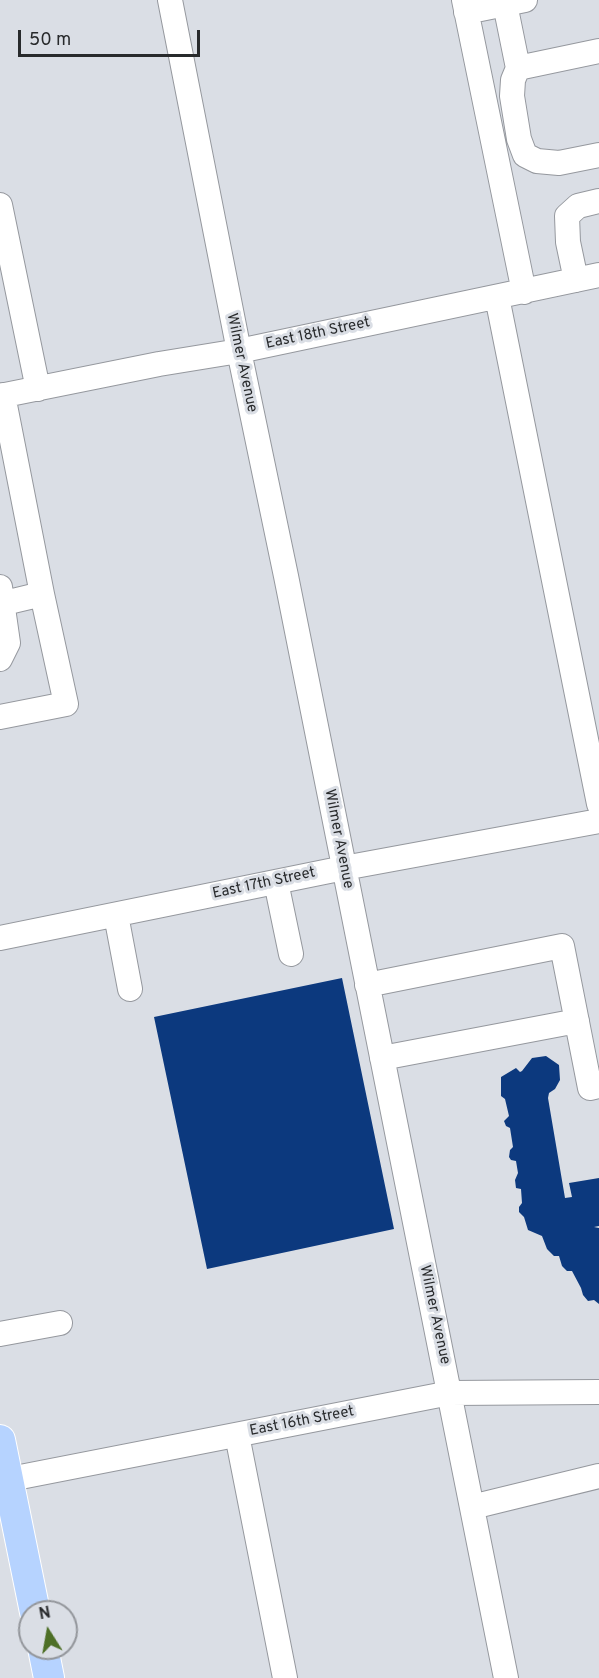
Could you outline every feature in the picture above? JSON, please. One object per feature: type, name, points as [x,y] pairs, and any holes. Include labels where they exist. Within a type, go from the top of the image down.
[{"type":"main road","points":[[0,1440],[4,1481],[32,1600]]},
{"type":"main road","points":[[45,1660],[49,1678]]},
{"type":"street","name":"Wilmer Avenue","points":[[170,0],[506,1678]]},
{"type":"street","points":[[524,292],[465,6],[515,2],[518,68],[513,81],[512,96],[519,139],[525,154],[537,161],[559,163],[599,155]]},
{"type":"street","points":[[518,68],[599,51]]},
{"type":"street","points":[[587,278],[567,242],[567,216],[578,206],[599,201]]},
{"type":"street","points":[[0,205],[38,389]]},
{"type":"street","name":"East 18th Street","points":[[2,396],[159,363],[239,351],[587,278]]},
{"type":"street","points":[[497,297],[599,804]]},
{"type":"street","points":[[0,717],[66,705],[2,396]]},
{"type":"street","points":[[0,659],[8,643],[1,598],[42,594]]},
{"type":"street","name":"East 17th Street","points":[[0,938],[344,868],[599,821]]},
{"type":"street","points":[[276,882],[291,954]]},
{"type":"street","points":[[116,915],[130,989]]},
{"type":"street","points":[[367,985],[562,946],[590,1088],[599,1086]]},
{"type":"street","points":[[382,1058],[577,1021]]},
{"type":"street","points":[[0,1334],[60,1323]]},
{"type":"street","name":"East 16th Street","points":[[4,1481],[450,1393],[599,1392]]},
{"type":"street","points":[[237,1435],[285,1678]]},
{"type":"street","points":[[472,1507],[599,1476]]},
{"type":"building","points":[[342,978],[394,1229],[207,1269],[154,1017]]},
{"type":"building","points":[[546,1056],[559,1065],[560,1080],[555,1089],[549,1093],[548,1098],[565,1198],[572,1197],[569,1183],[599,1178],[599,1226],[594,1227],[599,1228],[599,1304],[594,1300],[588,1301],[572,1271],[567,1271],[562,1266],[559,1256],[554,1256],[547,1249],[542,1236],[528,1230],[524,1217],[519,1212],[522,1203],[521,1189],[516,1188],[515,1180],[518,1173],[516,1161],[509,1157],[513,1147],[510,1128],[504,1121],[509,1116],[505,1099],[501,1096],[501,1077],[516,1068],[522,1071],[532,1058]]}]
